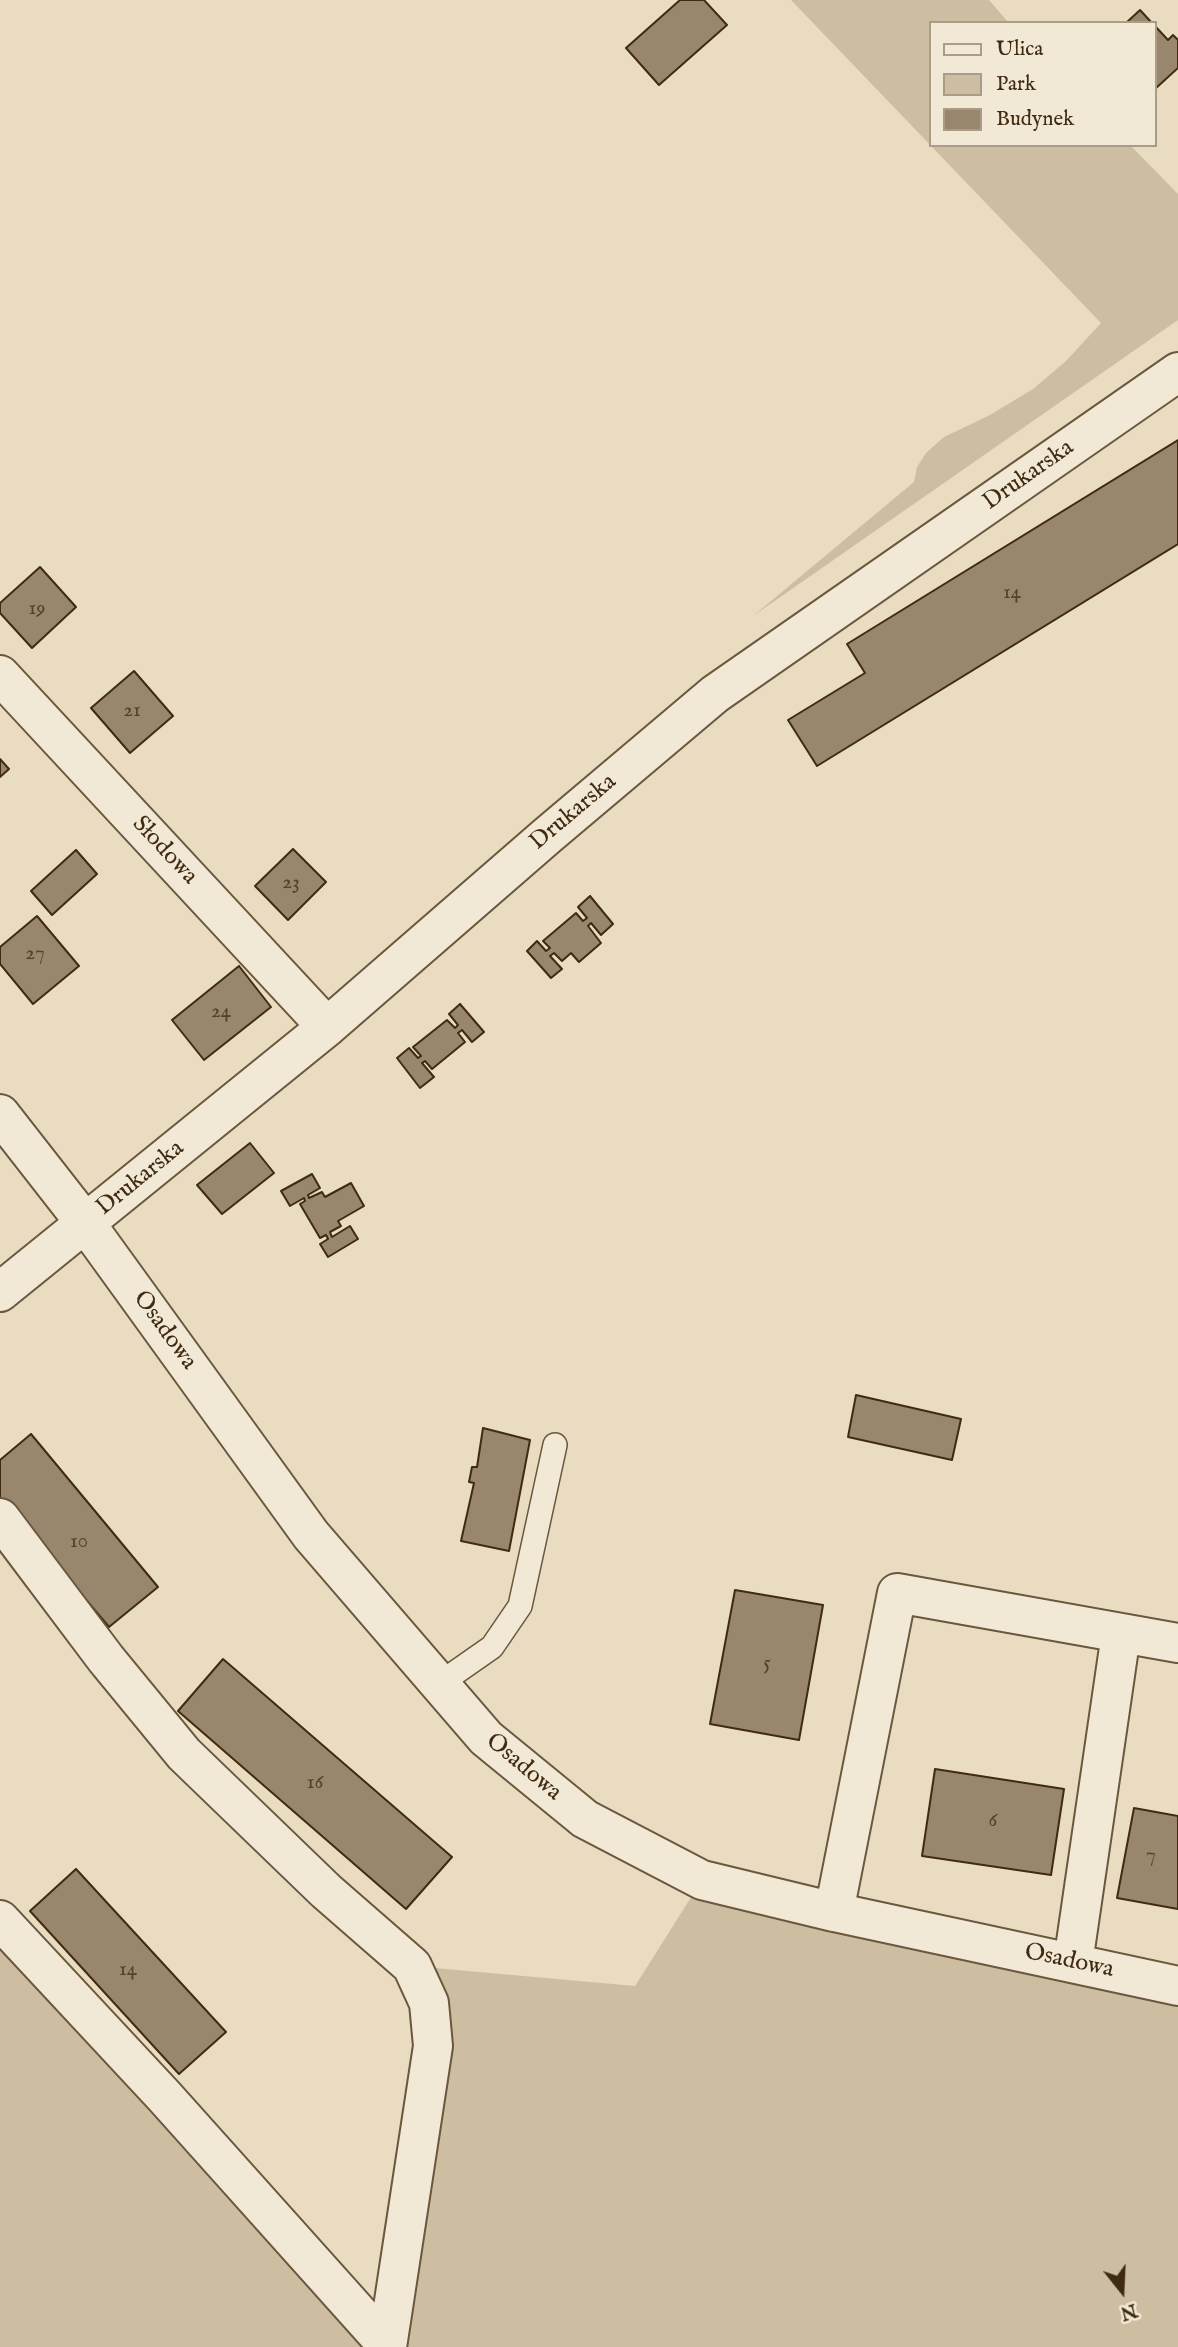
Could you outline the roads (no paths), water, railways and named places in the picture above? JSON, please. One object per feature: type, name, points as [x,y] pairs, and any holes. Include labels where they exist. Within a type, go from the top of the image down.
[{"type":"street","name":"Drukarska","points":[[0,1292],[327,1027],[715,694],[1178,372]]},
{"type":"street","name":"Słodowa","points":[[0,675],[327,1027]]},
{"type":"street","name":"Osadowa","points":[[0,1114],[86,1224],[312,1535],[486,1738],[585,1819],[702,1880],[834,1912],[1178,1986]]},
{"type":"street","points":[[0,1518],[106,1659],[184,1754],[326,1891],[412,1966],[429,2003],[433,2046],[387,2346]]},
{"type":"street","points":[[834,1912],[897,1592],[1178,1643]]},
{"type":"street","points":[[1073,1964],[1121,1634]]},
{"type":"street","points":[[0,1920],[164,2096],[387,2346]]},
{"type":"lane","points":[[439,1684],[492,1647],[520,1606],[555,1446]]}]
